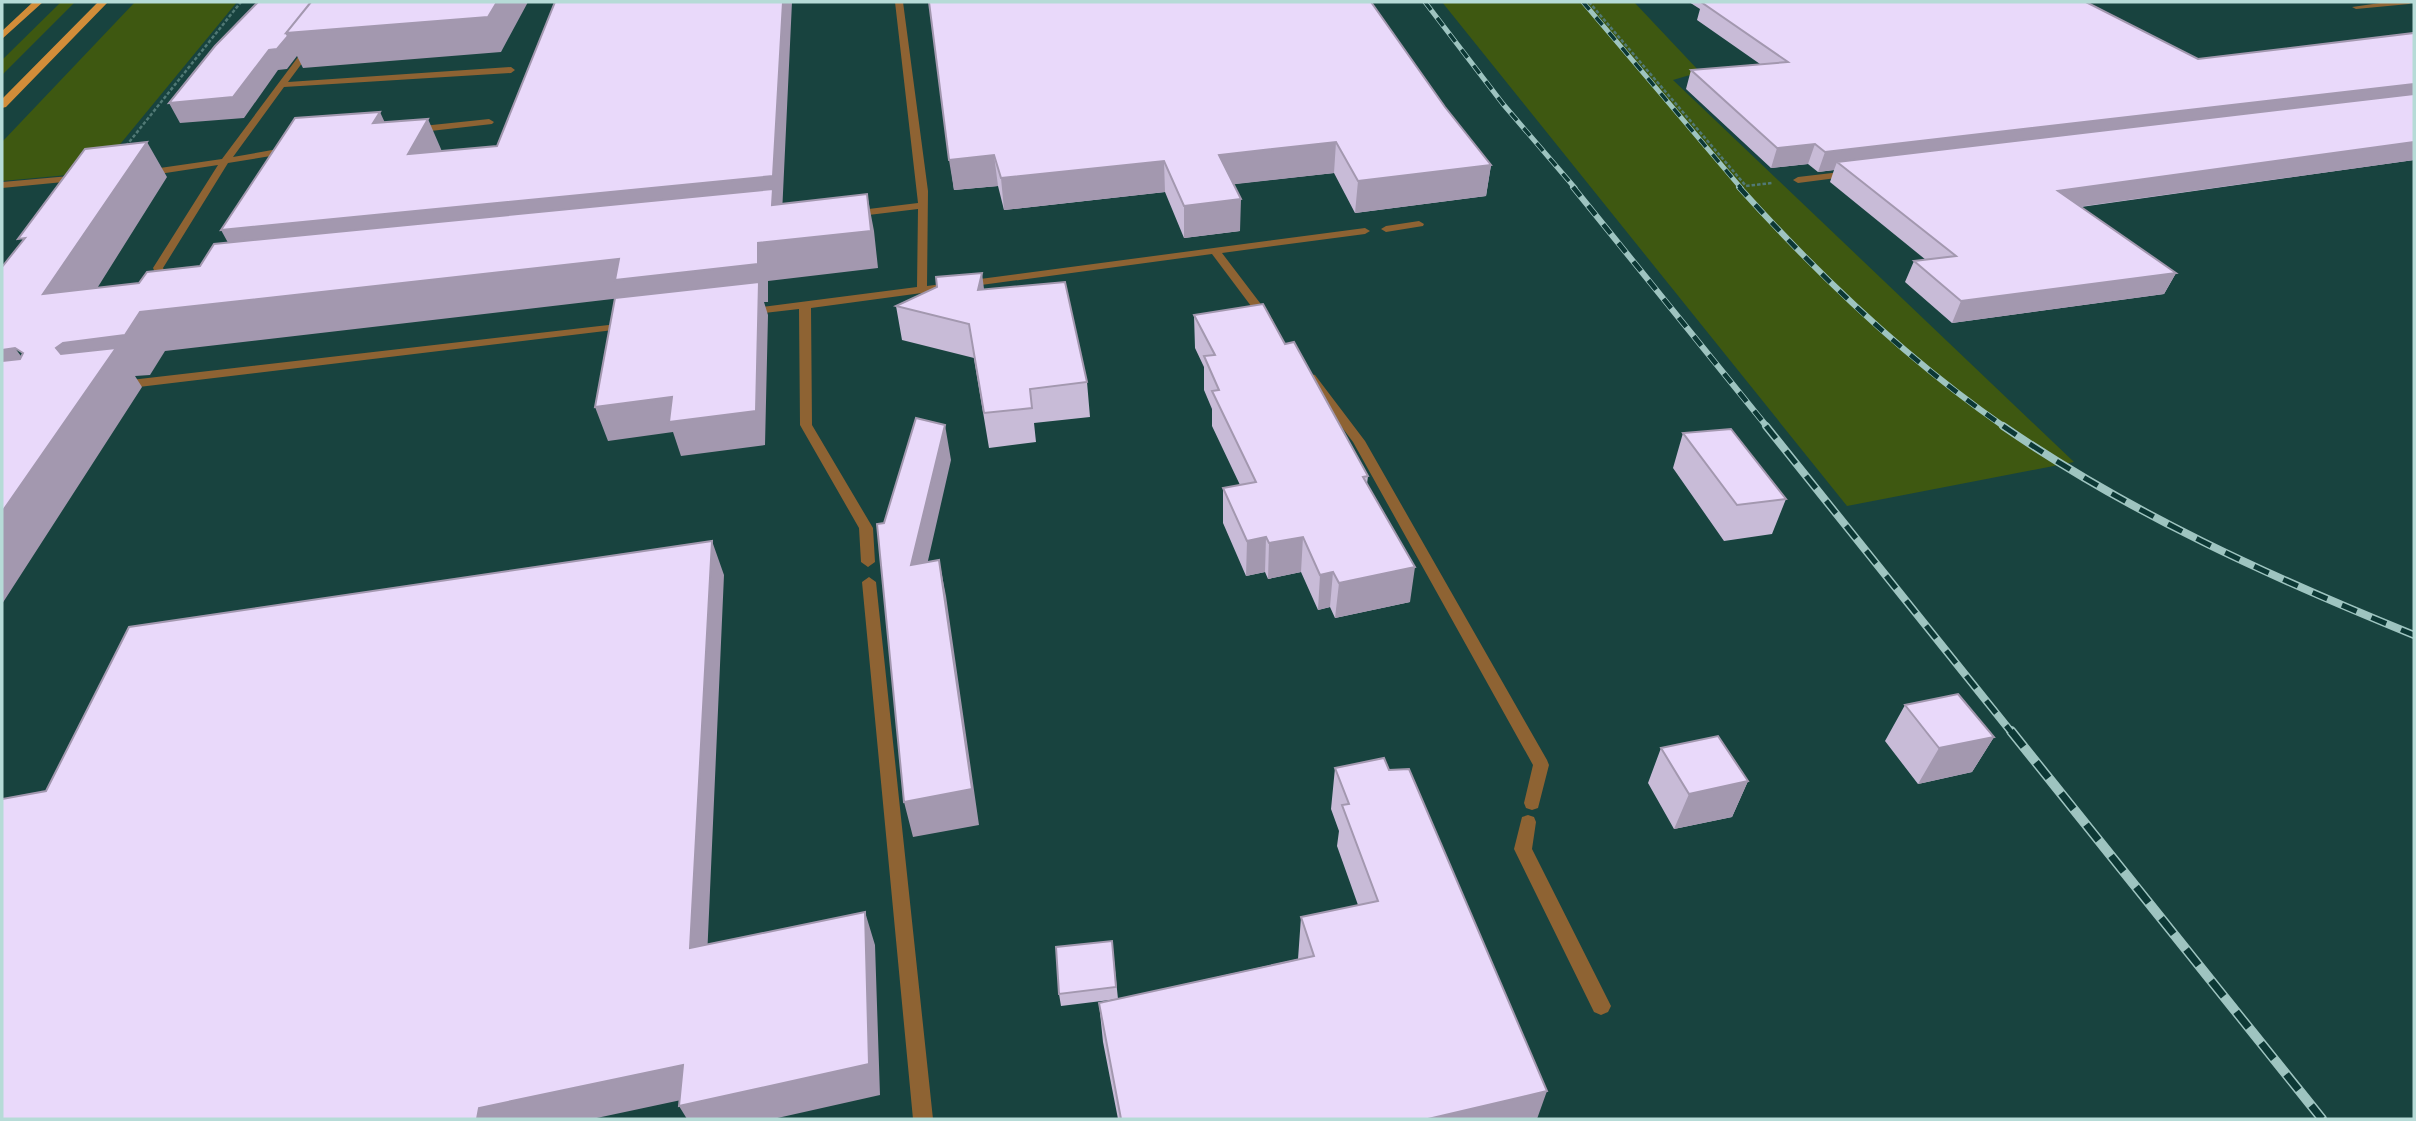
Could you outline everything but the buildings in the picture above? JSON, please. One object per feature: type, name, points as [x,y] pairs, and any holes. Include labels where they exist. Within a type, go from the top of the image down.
[{"type":"main road","points":[[2,36],[38,2]]},
{"type":"main road","points":[[2,105],[103,2]]},
{"type":"street","points":[[899,2],[922,206],[922,290]]},
{"type":"street","points":[[2356,7],[2409,2]]},
{"type":"street","points":[[182,282],[163,279],[158,268],[225,161],[313,43]]},
{"type":"street","points":[[282,85],[511,70]]},
{"type":"street","points":[[408,130],[489,122]]},
{"type":"street","points":[[129,174],[303,148]]},
{"type":"street","points":[[1798,180],[1867,172]]},
{"type":"street","points":[[2,185],[102,176]]},
{"type":"street","points":[[839,215],[922,206]]},
{"type":"street","points":[[1386,229],[1419,224]]},
{"type":"street","points":[[737,313],[1365,231]]},
{"type":"street","points":[[1216,251],[1276,332]]},
{"type":"street","points":[[805,305],[806,425],[866,527],[868,562]]},
{"type":"street","points":[[106,387],[641,324]]},
{"type":"street","points":[[1300,364],[1359,441],[1541,765],[1532,803]]},
{"type":"street","points":[[869,582],[923,1119]]},
{"type":"street","points":[[1528,822],[1523,849],[1601,1006]]},
{"type":"path","points":[[102,176],[241,2]]},
{"type":"path","points":[[1589,2],[1746,186],[1798,180]]},
{"type":"green space","points":[[61,2],[75,2],[2,75],[2,60]]},
{"type":"green space","points":[[135,2],[237,2],[103,165],[68,175],[2,181],[2,142]]},
{"type":"green space","points":[[1442,2],[1634,2],[1700,72],[1673,80],[2074,462],[1847,506]]},
{"type":"railway","points":[[1425,2],[1503,104],[1575,188]]},
{"type":"railway","points":[[1583,2],[1741,188]]},
{"type":"railway","points":[[1573,187],[1768,428]]},
{"type":"railway","points":[[1739,187],[1801,253],[1865,315],[1933,374],[2005,427]]},
{"type":"railway","points":[[1766,426],[2012,733]]},
{"type":"railway","points":[[2005,427],[2101,488],[2203,542],[2414,635]]},
{"type":"railway","points":[[2011,731],[2322,1119]]}]
